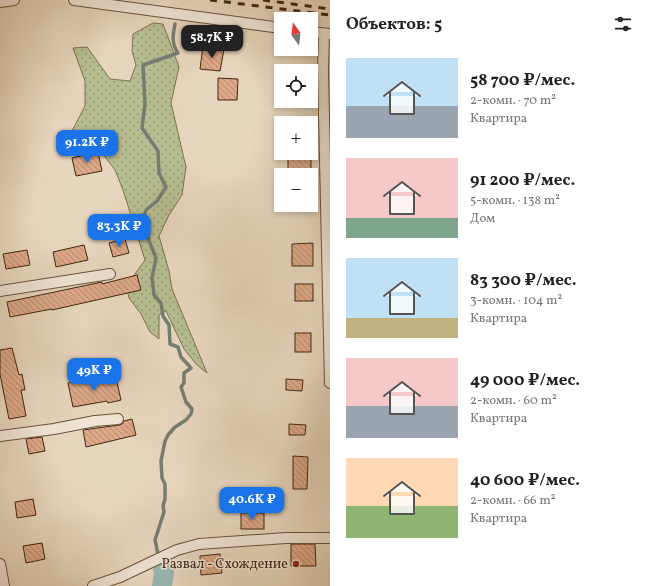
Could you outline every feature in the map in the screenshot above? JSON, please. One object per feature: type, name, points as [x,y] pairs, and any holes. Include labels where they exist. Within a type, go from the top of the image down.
[{"type":"street","points":[[0,2],[14,0]]},
{"type":"street","points":[[74,0],[274,27]]},
{"type":"street","points":[[327,34],[323,79],[330,383]]},
{"type":"street","points":[[0,291],[110,274]]},
{"type":"street","points":[[0,436],[54,429],[118,418]]},
{"type":"street","points":[[93,586],[120,577],[177,550],[199,544],[271,539],[330,538]]},
{"type":"street","points":[[0,564],[4,586]]},
{"type":"green space","points":[[153,23],[163,24],[179,67],[171,103],[186,167],[182,195],[169,215],[159,236],[169,271],[172,289],[207,373],[196,364],[184,349],[166,311],[159,315],[159,339],[150,332],[141,314],[129,298],[126,284],[145,260],[123,190],[115,170],[103,154],[99,142],[73,141],[72,131],[85,106],[85,81],[73,48],[87,47],[110,79],[130,81],[136,65],[132,51],[133,34]]},
{"type":"building","points":[[203,46],[224,49],[220,71],[200,69]]},
{"type":"building","points":[[218,78],[238,79],[237,100],[218,100]]},
{"type":"building","points":[[98,152],[102,171],[76,176],[72,158]]},
{"type":"building","points":[[288,160],[311,160],[311,168],[288,168]]},
{"type":"building","points":[[125,239],[129,253],[113,257],[109,243]]},
{"type":"building","points":[[313,243],[313,266],[292,266],[292,244]]},
{"type":"building","points":[[84,245],[88,260],[56,267],[53,252]]},
{"type":"building","points":[[27,250],[30,265],[6,269],[3,254]]},
{"type":"building","points":[[137,275],[141,290],[52,310],[10,317],[7,302],[102,282],[102,284]]},
{"type":"building","points":[[295,284],[313,284],[313,301],[295,301]]},
{"type":"building","points":[[295,333],[311,333],[311,352],[295,352]]},
{"type":"building","points":[[12,348],[19,375],[22,374],[25,390],[21,390],[26,416],[9,419],[0,374],[0,350]]},
{"type":"building","points":[[116,378],[121,400],[73,407],[68,383],[86,379],[87,384]]},
{"type":"building","points":[[286,379],[303,380],[302,391],[286,390]]},
{"type":"building","points":[[132,419],[136,435],[86,447],[83,430],[119,425],[124,421]]},
{"type":"building","points":[[289,424],[306,425],[305,435],[289,435]]},
{"type":"building","points":[[42,437],[45,451],[29,454],[26,439]]},
{"type":"building","points":[[293,456],[308,457],[307,489],[293,489]]},
{"type":"building","points":[[33,499],[36,515],[17,518],[15,502]]},
{"type":"building","points":[[241,513],[264,513],[264,529],[241,529]]},
{"type":"building","points":[[42,543],[45,559],[26,563],[23,546]]},
{"type":"building","points":[[291,544],[315,544],[316,566],[291,566]]},
{"type":"building","points":[[220,554],[222,573],[201,575],[200,556]]},
{"type":"waterway","points":[[158,554],[155,540],[164,512],[163,506],[165,499],[165,484],[162,478],[161,461],[165,441],[168,435],[191,414],[192,409],[186,402],[181,387],[184,383],[184,373],[191,368],[181,357],[178,347],[170,344],[169,325],[163,316],[161,303],[154,295],[152,278],[156,258],[142,223],[146,210],[157,201],[166,187],[159,173],[158,151],[142,128],[145,104],[143,65],[178,53],[173,42],[175,24]]},
{"type":"waterway","points":[[162,563],[164,573],[162,586]]},
{"type":"railway","points":[[210,0],[330,15]]},
{"type":"railway","points":[[263,0],[330,9]]},
{"type":"place","name":"Развал - Схождение","points":[[296,564]]}]
